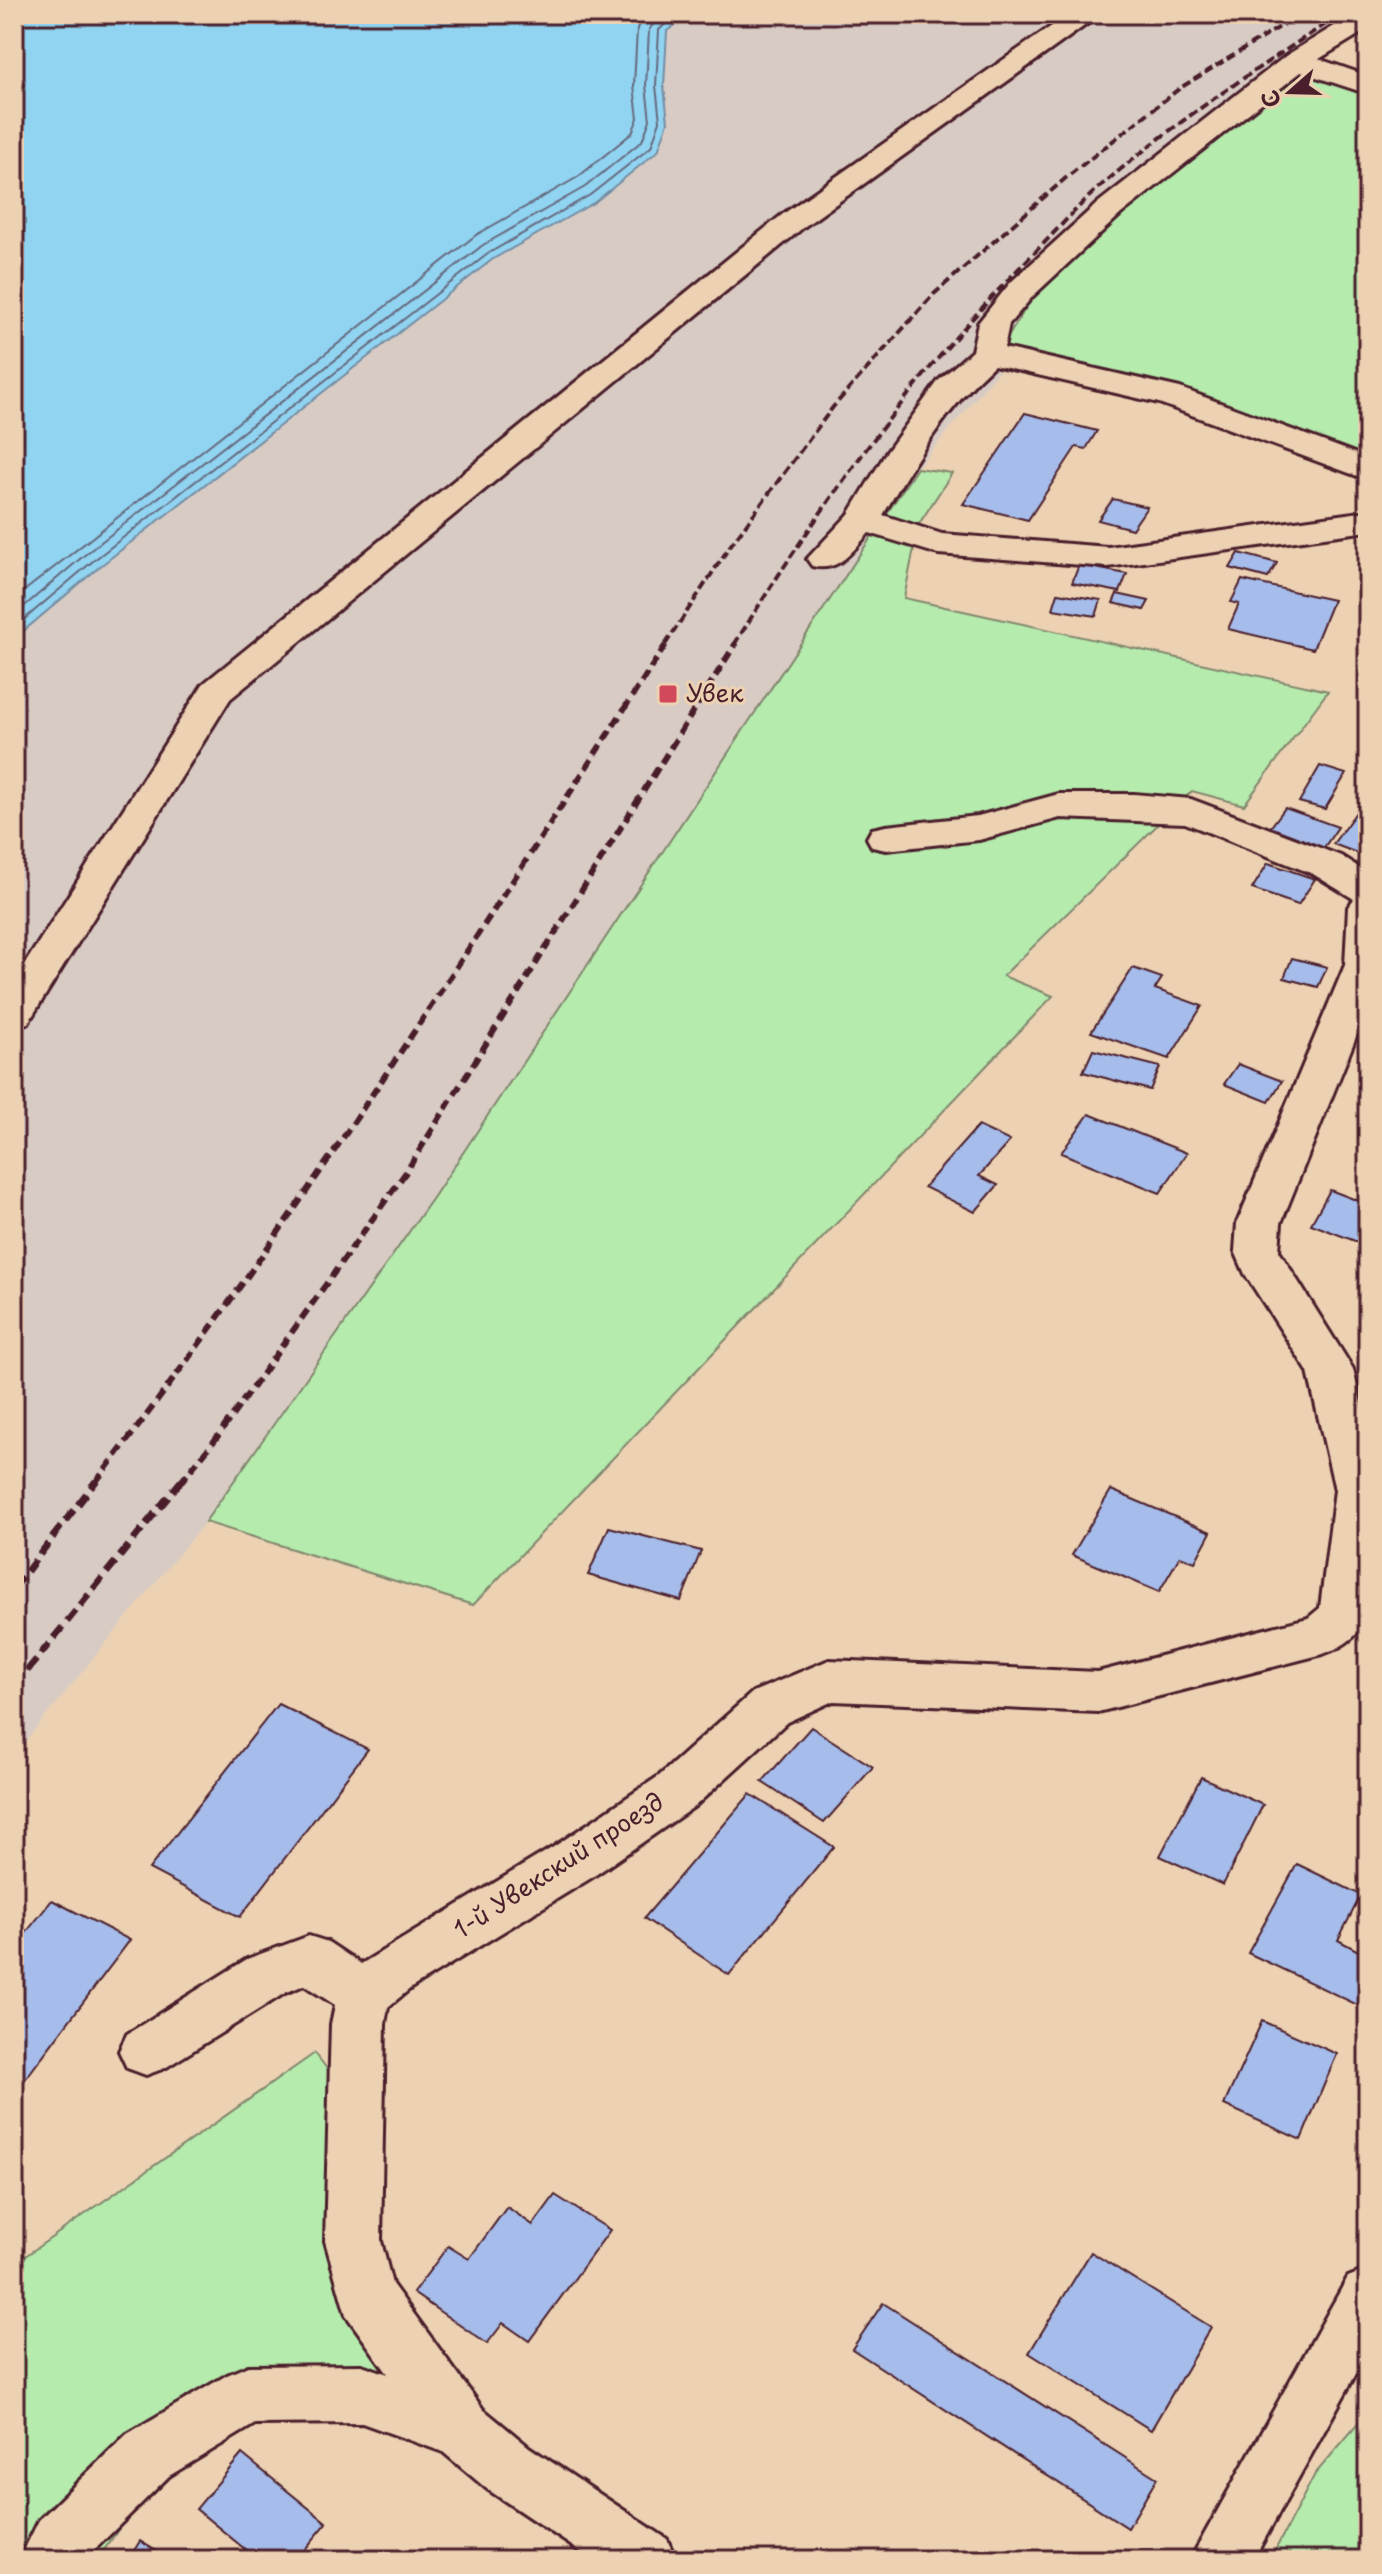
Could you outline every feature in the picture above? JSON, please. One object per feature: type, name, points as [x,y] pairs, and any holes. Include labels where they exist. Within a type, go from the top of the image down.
[{"type":"street","points":[[14,1013],[216,692],[794,220],[1087,14]]},
{"type":"street","points":[[824,559],[863,520],[903,453],[950,387],[987,354],[994,323],[1022,289],[1110,208],[1297,61],[1368,17]]},
{"type":"street","points":[[1297,61],[1368,85]]},
{"type":"street","points":[[987,354],[1169,395],[1368,470]]},
{"type":"street","points":[[863,520],[938,544],[1096,557],[1368,521]]},
{"type":"street","points":[[886,838],[979,828],[1059,806],[1134,806],[1191,811],[1327,865],[1368,890]]},
{"type":"street","name":"1-й Увекский проезд","points":[[364,1995],[392,1971],[573,1862],[677,1791],[770,1707],[829,1680],[1098,1692],[1356,1626],[1358,1490],[1334,1384],[1330,1369],[1267,1274],[1257,1251],[1259,1223],[1365,965],[1368,907]]},
{"type":"street","points":[[146,2051],[266,1976],[309,1959],[364,1995],[358,2024],[353,2241],[366,2296],[462,2430],[508,2468],[646,2560]]},
{"type":"street","points":[[1220,2560],[1368,2296]]},
{"type":"street","points":[[49,2560],[60,2541],[148,2455],[248,2395],[362,2394],[462,2430]]},
{"type":"shaded area","points":[[690,14],[1368,14],[1302,66],[1002,367],[917,468],[435,1195],[205,1522],[14,1755],[14,639],[98,568],[493,259],[595,202],[668,122],[664,86],[667,31]]},
{"type":"green space","points":[[1302,66],[1368,90],[1368,474],[1170,402],[1002,367],[1005,342],[1033,296],[1117,213]]},
{"type":"green space","points":[[917,468],[952,473],[919,524],[904,598],[1328,691],[1244,805],[1192,791],[1003,976],[1053,996],[473,1605],[205,1522],[435,1195]]},
{"type":"green space","points":[[315,2053],[333,2077],[324,2222],[350,2308],[444,2451],[337,2413],[231,2428],[158,2473],[97,2560],[14,2560],[14,2258],[21,2259]]},
{"type":"green space","points":[[1368,2412],[1368,2560],[1270,2560],[1315,2474]]},
{"type":"water","points":[[14,14],[690,14],[667,31],[664,86],[668,122],[658,151],[595,202],[493,259],[98,568],[14,639]]},
{"type":"building","points":[[1025,413],[1097,431],[1086,449],[1076,447],[1028,520],[963,504]]},
{"type":"building","points":[[1113,499],[1147,507],[1132,529],[1098,520]]},
{"type":"building","points":[[1239,553],[1277,563],[1268,578],[1230,568]]},
{"type":"building","points":[[1079,565],[1127,574],[1120,592],[1072,583]]},
{"type":"building","points":[[1242,580],[1333,600],[1313,649],[1228,629],[1239,604],[1231,602]]},
{"type":"building","points":[[1058,593],[1101,600],[1096,616],[1053,609]]},
{"type":"building","points":[[1117,594],[1149,601],[1144,610],[1113,603]]},
{"type":"building","points":[[1320,766],[1346,774],[1325,809],[1299,802]]},
{"type":"building","points":[[1365,800],[1368,801],[1368,857],[1333,844]]},
{"type":"building","points":[[1285,808],[1338,827],[1321,852],[1290,841],[1293,836],[1270,828]]},
{"type":"building","points":[[1268,863],[1315,879],[1298,905],[1252,889]]},
{"type":"building","points":[[1292,958],[1327,967],[1318,987],[1284,978]]},
{"type":"building","points":[[1133,968],[1162,978],[1155,989],[1202,1006],[1169,1059],[1091,1032]]},
{"type":"building","points":[[1093,1050],[1160,1067],[1150,1090],[1083,1072]]},
{"type":"building","points":[[1238,1064],[1282,1081],[1269,1102],[1224,1084]]},
{"type":"building","points":[[1089,1114],[1187,1153],[1160,1193],[1061,1153]]},
{"type":"building","points":[[978,1126],[1010,1141],[979,1176],[998,1185],[975,1212],[924,1187]]},
{"type":"building","points":[[1330,1190],[1364,1203],[1368,1199],[1368,1246],[1311,1224]]},
{"type":"building","points":[[1111,1490],[1211,1532],[1195,1562],[1180,1556],[1159,1592],[1072,1555]]},
{"type":"building","points":[[609,1527],[701,1551],[681,1601],[588,1575]]},
{"type":"building","points":[[278,1704],[368,1749],[240,1917],[149,1869]]},
{"type":"building","points":[[811,1727],[873,1767],[824,1823],[762,1782]]},
{"type":"building","points":[[1201,1777],[1263,1805],[1223,1885],[1160,1856]]},
{"type":"building","points":[[750,1794],[834,1847],[729,1975],[644,1918]]},
{"type":"building","points":[[1297,1864],[1361,1895],[1338,1940],[1368,1956],[1368,2010],[1248,1953]]},
{"type":"building","points":[[52,1900],[130,1940],[14,2094],[14,1948]]},
{"type":"building","points":[[1262,2021],[1337,2054],[1301,2140],[1224,2105]]},
{"type":"building","points":[[555,2195],[610,2230],[529,2341],[503,2323],[487,2344],[413,2293],[448,2246],[469,2259],[507,2207],[533,2225]]},
{"type":"building","points":[[1091,2252],[1211,2327],[1151,2430],[1029,2353]]},
{"type":"building","points":[[883,2303],[1157,2478],[1128,2528],[852,2349]]},
{"type":"building","points":[[242,2454],[327,2523],[296,2560],[258,2560],[196,2509]]},
{"type":"building","points":[[140,2541],[171,2560],[128,2560]]},
{"type":"railway","points":[[665,645],[730,546],[833,407],[934,294],[1067,177],[1180,88],[1301,14]]},
{"type":"railway","points":[[734,645],[803,538],[875,437],[996,293],[1091,195],[1137,156],[1222,93],[1341,14]]},
{"type":"railway","points":[[95,1483],[246,1279],[318,1174],[667,643]]},
{"type":"railway","points":[[180,1483],[215,1440],[406,1172],[736,643]]},
{"type":"railway","points":[[14,1588],[96,1481]]},
{"type":"railway","points":[[14,1687],[181,1481]]},
{"type":"place","name":"Увек","points":[[668,694]]}]
